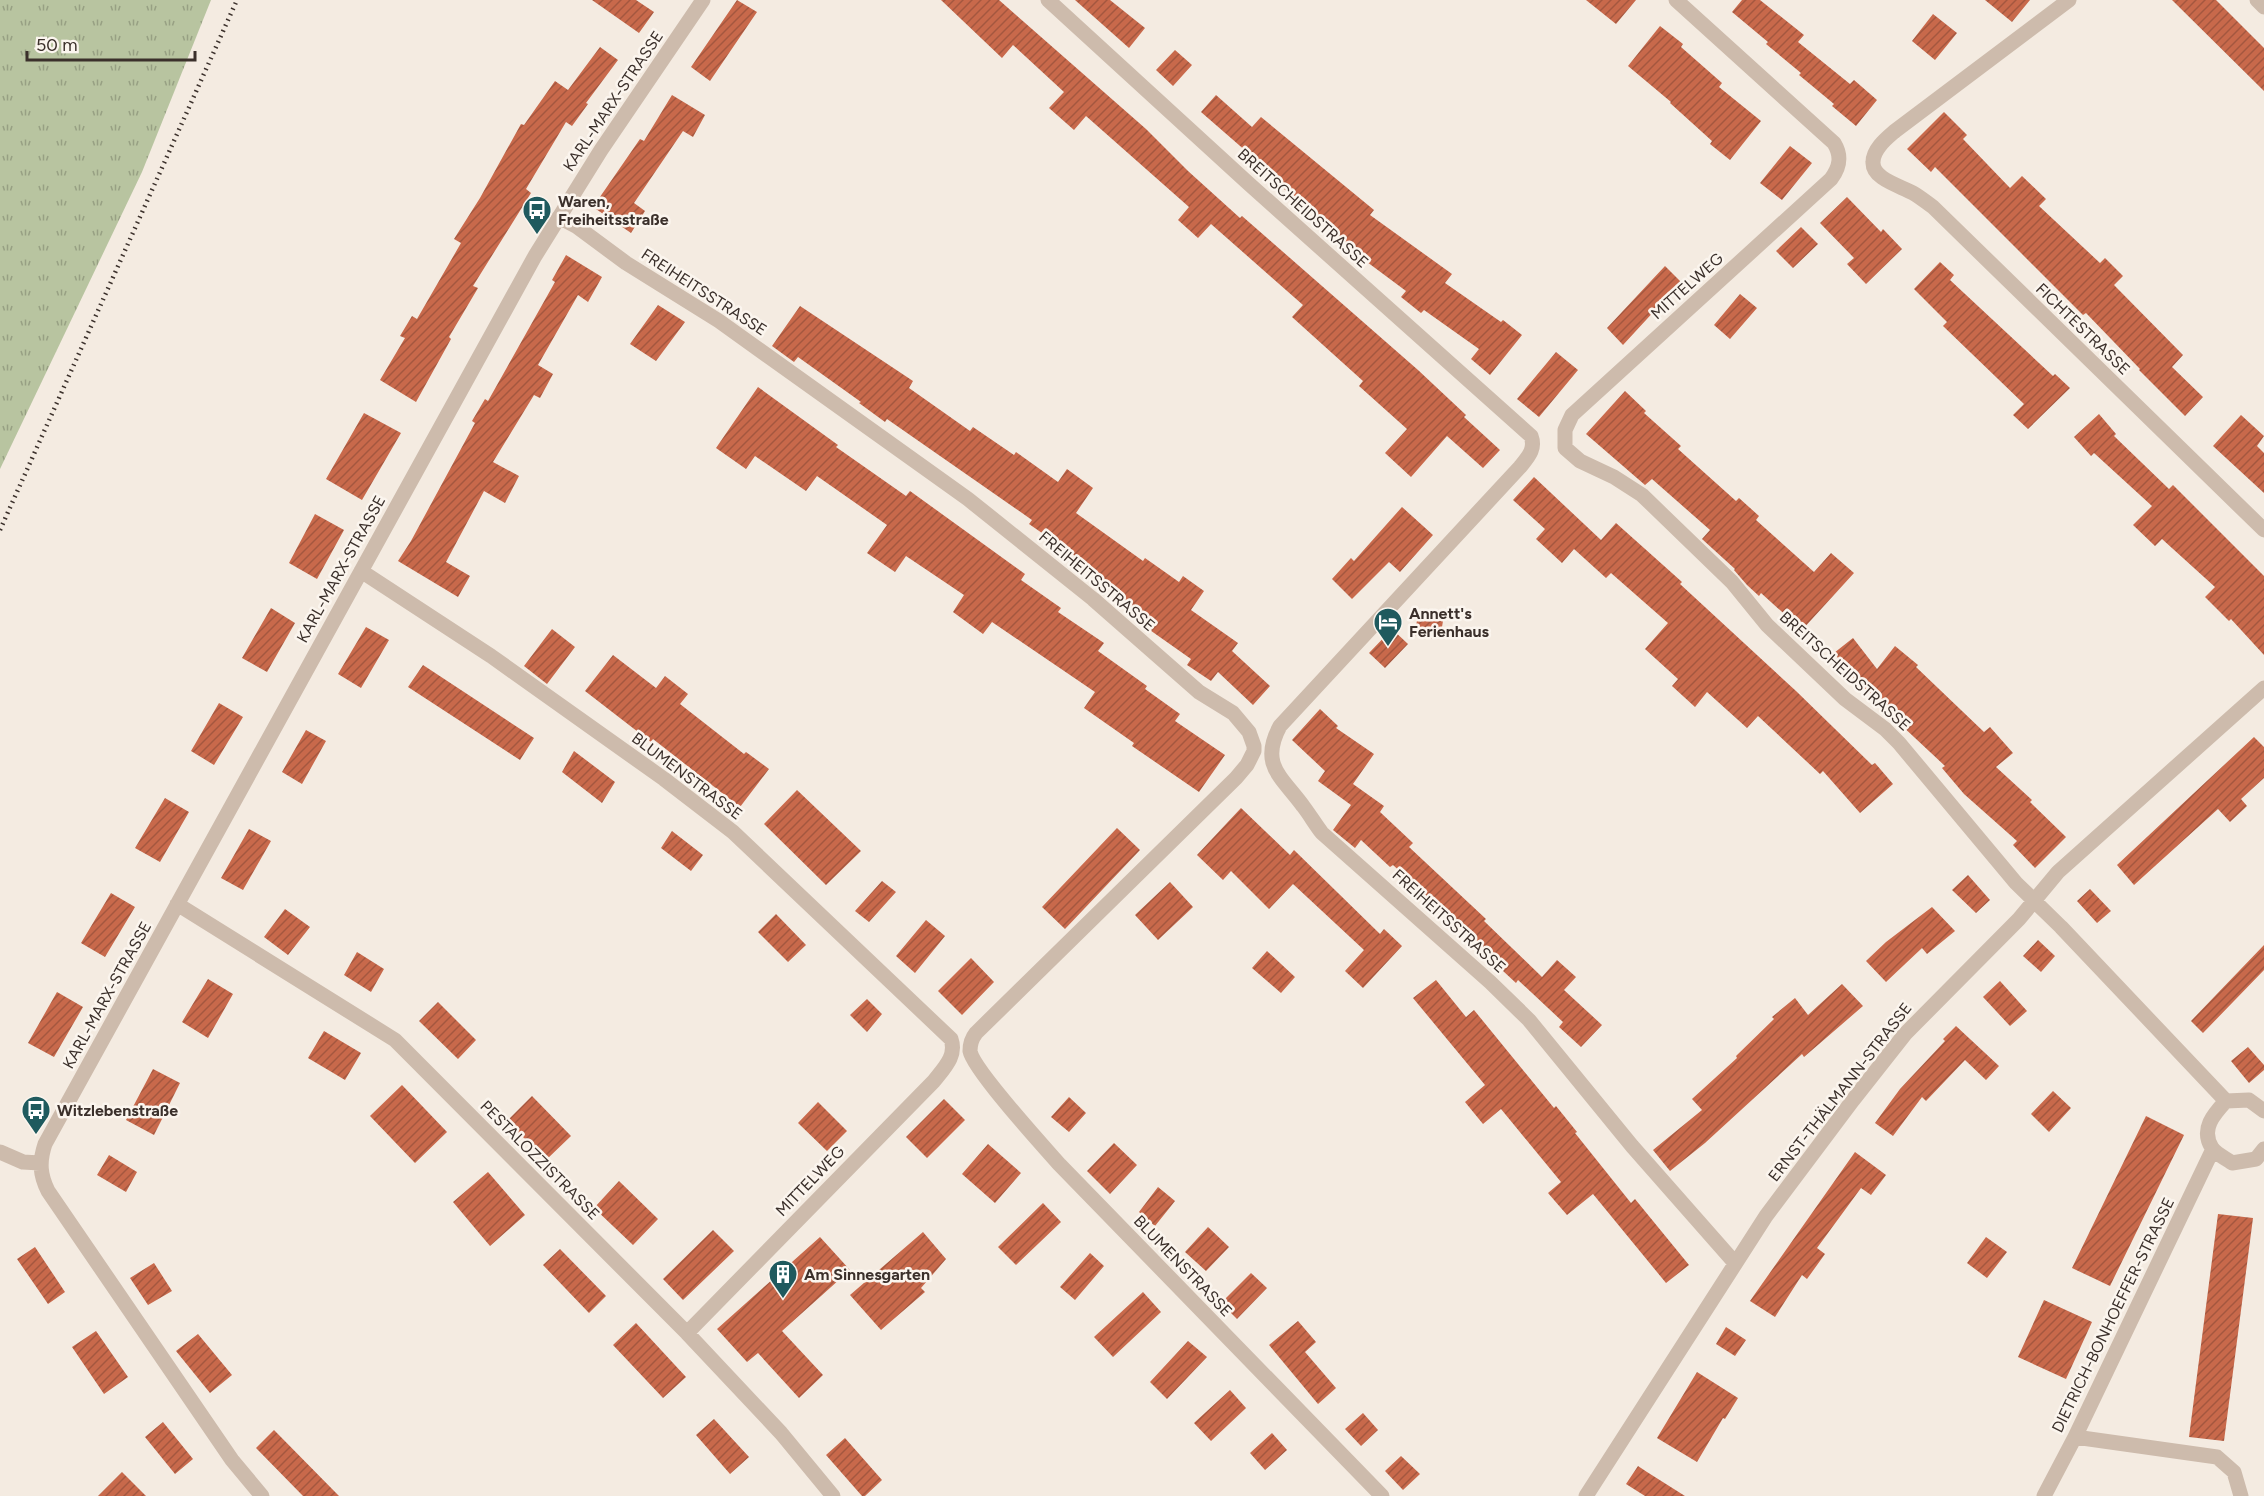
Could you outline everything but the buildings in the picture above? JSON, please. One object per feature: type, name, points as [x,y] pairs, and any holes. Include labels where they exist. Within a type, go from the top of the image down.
[{"type":"street","name":"KARL-MARX-STRASSE","points":[[41,1167],[45,1144],[529,266],[601,150],[703,0]]},
{"type":"street","name":"BREITSCHEIDSTRASSE","points":[[1048,0],[1248,183],[1525,429],[1533,442]]},
{"type":"street","name":"MITTELWEG","points":[[1564,441],[1564,429],[1572,415],[1832,179],[1840,161],[1839,152],[1834,143],[1676,0]]},
{"type":"street","name":"FICHTESTRASSE","points":[[2069,0],[1895,130],[1879,148],[1873,162],[1875,169],[1883,177],[1933,207],[2264,530]]},
{"type":"street","points":[[2257,0],[2264,7]]},
{"type":"street","name":"FREIHEITSSTRASSE","points":[[559,217],[766,353],[968,499],[1093,599],[1199,692],[1233,714],[1250,732],[1254,751],[1247,765],[1236,778],[976,1033],[970,1050]]},
{"type":"street","name":"BREITSCHEIDSTRASSE","points":[[1564,441],[1565,448],[1574,458],[1614,477],[1642,495],[1725,575],[1767,625],[1845,699],[1885,729],[2016,883],[2034,901]]},
{"type":"street","name":"FREIHEITSSTRASSE","points":[[1533,442],[1531,452],[1520,467],[1280,726],[1272,754],[1274,766],[1280,779],[1304,806],[1322,833],[1490,982],[1528,1020],[1632,1146],[1735,1263]]},
{"type":"street","name":"BLUMENSTRASSE","points":[[361,571],[491,656],[664,779],[733,832],[949,1035],[954,1051]]},
{"type":"street","name":"ERNST-THÄLMANN-STRASSE","points":[[1586,1496],[1773,1207],[1905,1034],[2019,919],[2058,873],[2264,688]]},
{"type":"street","points":[[2034,901],[2226,1101]]},
{"type":"street","name":"PESTALOZZISTRASSE","points":[[177,904],[395,1040],[687,1333],[767,1419],[833,1496]]},
{"type":"street","name":"BLUMENSTRASSE","points":[[970,1050],[981,1069],[1023,1123],[1059,1164],[1382,1496]]},
{"type":"street","name":"MITTELWEG","points":[[687,1333],[933,1081],[946,1066],[954,1051]]},
{"type":"street","points":[[2264,1111],[2249,1100],[2226,1101],[2210,1117],[2207,1134],[2213,1149],[2232,1163],[2256,1159],[2264,1149]]},
{"type":"street","name":"DIETRICH-BONHOEFFER-STRASSE","points":[[2044,1496],[2075,1437],[2213,1149]]},
{"type":"street","points":[[0,1152],[41,1167],[48,1191],[232,1460],[262,1496]]},
{"type":"street","points":[[2075,1437],[2217,1457],[2234,1472],[2241,1496]]},
{"type":"green space","points":[[0,0],[211,0],[142,172],[0,469]]},
{"type":"railway","points":[[0,530],[237,0]]},
{"type":"place","name":"Waren, Freiheitsstraße","points":[[537,236]]},
{"type":"place","name":"Annett's Ferienhaus","points":[[1388,648]]},
{"type":"place","name":"Witzlebenstraße","points":[[36,1136]]},
{"type":"place","name":"Am Sinnesgarten","points":[[783,1300]]}]
